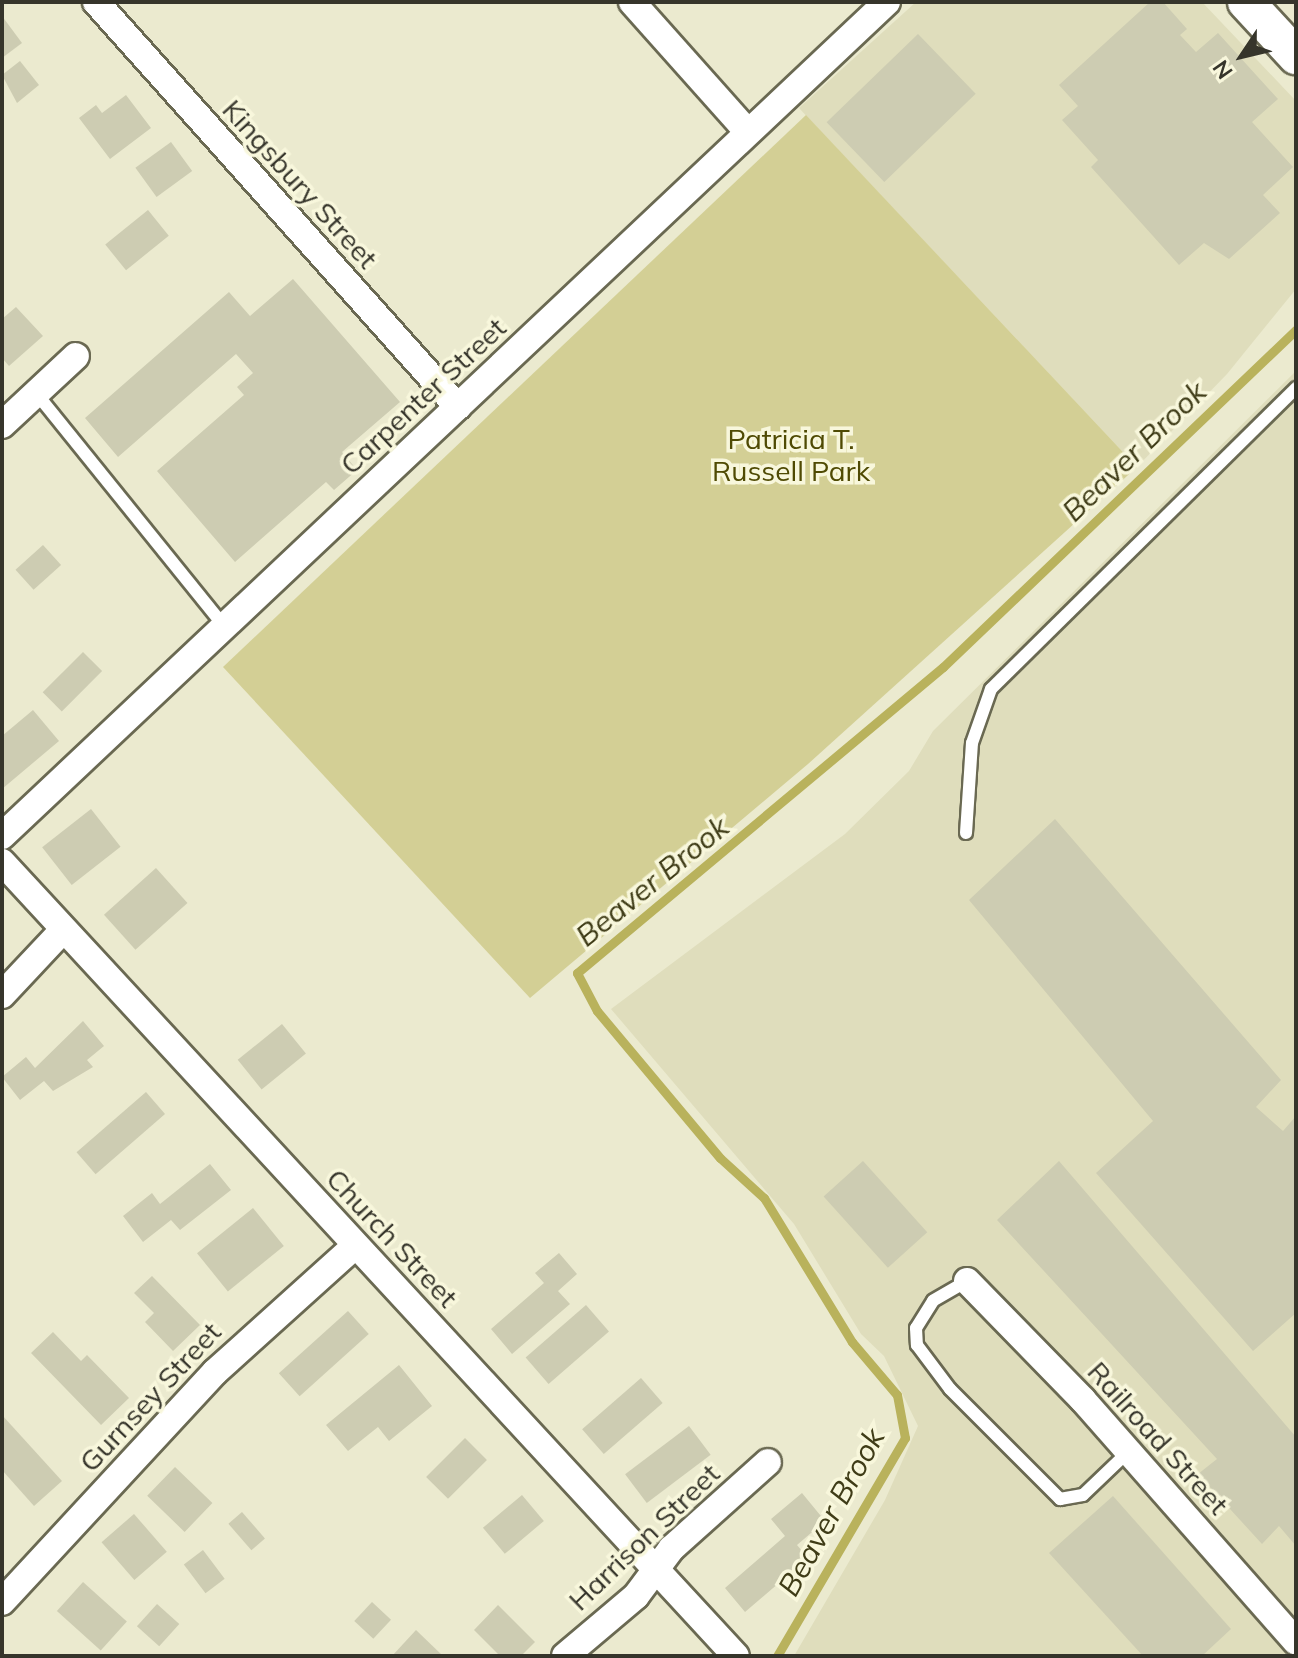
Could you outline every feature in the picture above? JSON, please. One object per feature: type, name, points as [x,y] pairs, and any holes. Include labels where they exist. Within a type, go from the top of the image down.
[{"type":"street","name":"Kingsbury Street","points":[[96,2],[458,407]]},
{"type":"street","points":[[632,2],[747,131]]},
{"type":"street","name":"Carpenter Street","points":[[2,836],[887,2]]},
{"type":"street","points":[[1246,2],[1296,56]]},
{"type":"street","points":[[2,425],[76,356]]},
{"type":"street","name":"Church Street","points":[[2,862],[736,1656]]},
{"type":"street","points":[[2,995],[63,930]]},
{"type":"street","name":"Gurnsey Street","points":[[2,1602],[215,1372],[355,1246]]},
{"type":"street","name":"Railroad Street","points":[[967,1281],[1129,1451],[1296,1642]]},
{"type":"street","name":"Harrison Street","points":[[565,1656],[768,1462]]},
{"type":"street","points":[[1281,1656],[1296,1642]]},
{"type":"lane","points":[[966,833],[972,743],[991,689],[1296,388]]},
{"type":"lane","points":[[36,393],[224,626]]},
{"type":"lane","points":[[967,1281],[933,1301],[916,1328],[925,1359],[961,1401],[1060,1499],[1083,1495],[1129,1451]]},
{"type":"shaded area","points":[[916,2],[1202,2],[1296,101],[1296,289],[1227,374],[1137,467],[799,108]]},
{"type":"shaded area","points":[[1296,371],[1296,1656],[794,1656],[885,1500],[918,1426],[884,1356],[861,1334],[794,1224],[611,1009],[845,834],[909,771],[933,731]]},
{"type":"green space","name":"Patricia T. Russell Park","points":[[806,115],[1137,467],[808,764],[530,998],[223,667]]},
{"type":"building","points":[[1150,2],[1163,2],[1187,29],[1180,35],[1196,52],[1218,33],[1278,99],[1252,122],[1293,167],[1263,195],[1280,213],[1229,259],[1204,243],[1179,265],[1091,167],[1098,160],[1062,120],[1078,106],[1059,85]]},
{"type":"building","points":[[2,16],[22,43],[2,58]]},
{"type":"building","points":[[918,34],[976,94],[884,182],[827,122]]},
{"type":"building","points":[[20,61],[39,85],[17,103],[2,75]]},
{"type":"building","points":[[126,95],[151,128],[110,159],[79,118],[96,105],[102,113]]},
{"type":"building","points":[[171,142],[192,171],[157,197],[135,168]]},
{"type":"building","points":[[148,210],[169,236],[126,270],[105,245]]},
{"type":"building","points":[[293,279],[400,402],[342,452],[357,470],[334,490],[326,482],[235,562],[157,471],[244,395],[237,387],[253,373],[236,354],[118,457],[85,418],[229,292],[250,316]]},
{"type":"building","points":[[16,307],[43,336],[9,366],[2,358],[2,319]]},
{"type":"building","points":[[43,545],[61,565],[34,590],[16,570]]},
{"type":"building","points":[[83,652],[102,671],[62,711],[43,692]]},
{"type":"building","points":[[33,710],[59,741],[2,789],[2,736]]},
{"type":"building","points":[[91,809],[121,847],[72,885],[42,847]]},
{"type":"building","points":[[1055,819],[1281,1080],[1256,1107],[1283,1131],[1296,1116],[1296,1313],[1253,1351],[1096,1173],[1153,1121],[969,900]]},
{"type":"building","points":[[156,868],[187,903],[135,950],[104,915]]},
{"type":"building","points":[[83,1021],[104,1046],[87,1060],[93,1067],[53,1091],[44,1081],[20,1100],[2,1077],[26,1057],[35,1068]]},
{"type":"building","points":[[282,1024],[306,1054],[262,1089],[238,1060]]},
{"type":"building","points":[[146,1092],[165,1114],[96,1174],[77,1152]]},
{"type":"building","points":[[863,1161],[927,1232],[888,1268],[824,1196]]},
{"type":"building","points":[[1059,1161],[1296,1437],[1296,1546],[1279,1526],[1262,1544],[1198,1474],[1217,1459],[997,1220]]},
{"type":"building","points":[[210,1164],[231,1190],[180,1230],[171,1220],[143,1242],[123,1216],[152,1193],[160,1204]]},
{"type":"building","points":[[253,1208],[284,1246],[228,1291],[197,1253]]},
{"type":"building","points":[[559,1253],[577,1274],[558,1291],[570,1304],[512,1354],[491,1329],[544,1283],[535,1273]]},
{"type":"building","points":[[152,1276],[200,1325],[173,1351],[145,1322],[154,1313],[134,1293]]},
{"type":"building","points":[[586,1305],[609,1331],[549,1384],[526,1357]]},
{"type":"building","points":[[348,1311],[369,1334],[300,1396],[279,1373]]},
{"type":"building","points":[[53,1332],[81,1361],[87,1355],[129,1398],[101,1425],[31,1353]]},
{"type":"building","points":[[399,1365],[432,1406],[389,1441],[378,1427],[348,1451],[326,1425]]},
{"type":"building","points":[[641,1378],[663,1403],[604,1454],[582,1429]]},
{"type":"building","points":[[2,1415],[62,1481],[34,1506],[2,1470]]},
{"type":"building","points":[[689,1426],[711,1455],[647,1503],[625,1474]]},
{"type":"building","points":[[465,1438],[487,1460],[448,1499],[426,1477]]},
{"type":"building","points":[[175,1467],[212,1503],[185,1532],[147,1496]]},
{"type":"building","points":[[802,1493],[825,1521],[797,1545],[808,1558],[745,1612],[725,1588],[785,1536],[771,1519]]},
{"type":"building","points":[[522,1495],[544,1521],[505,1554],[483,1528]]},
{"type":"building","points":[[1113,1496],[1231,1629],[1202,1656],[1143,1656],[1049,1553]]},
{"type":"building","points":[[242,1512],[265,1538],[251,1550],[228,1524]]},
{"type":"building","points":[[134,1514],[167,1552],[134,1580],[102,1542]]},
{"type":"building","points":[[203,1550],[225,1579],[205,1593],[184,1564]]},
{"type":"building","points":[[83,1582],[127,1621],[101,1650],[57,1611]]},
{"type":"building","points":[[372,1602],[391,1620],[373,1639],[354,1621]]},
{"type":"building","points":[[157,1604],[179,1624],[159,1646],[137,1626]]},
{"type":"building","points":[[498,1605],[535,1642],[521,1656],[500,1656],[474,1630]]},
{"type":"building","points":[[416,1630],[443,1656],[392,1656]]},
{"type":"waterway","name":"Beaver Brook","points":[[777,1656],[905,1438],[897,1395],[852,1342],[764,1198],[720,1158],[597,1011],[577,973],[943,667],[1296,330]]}]
